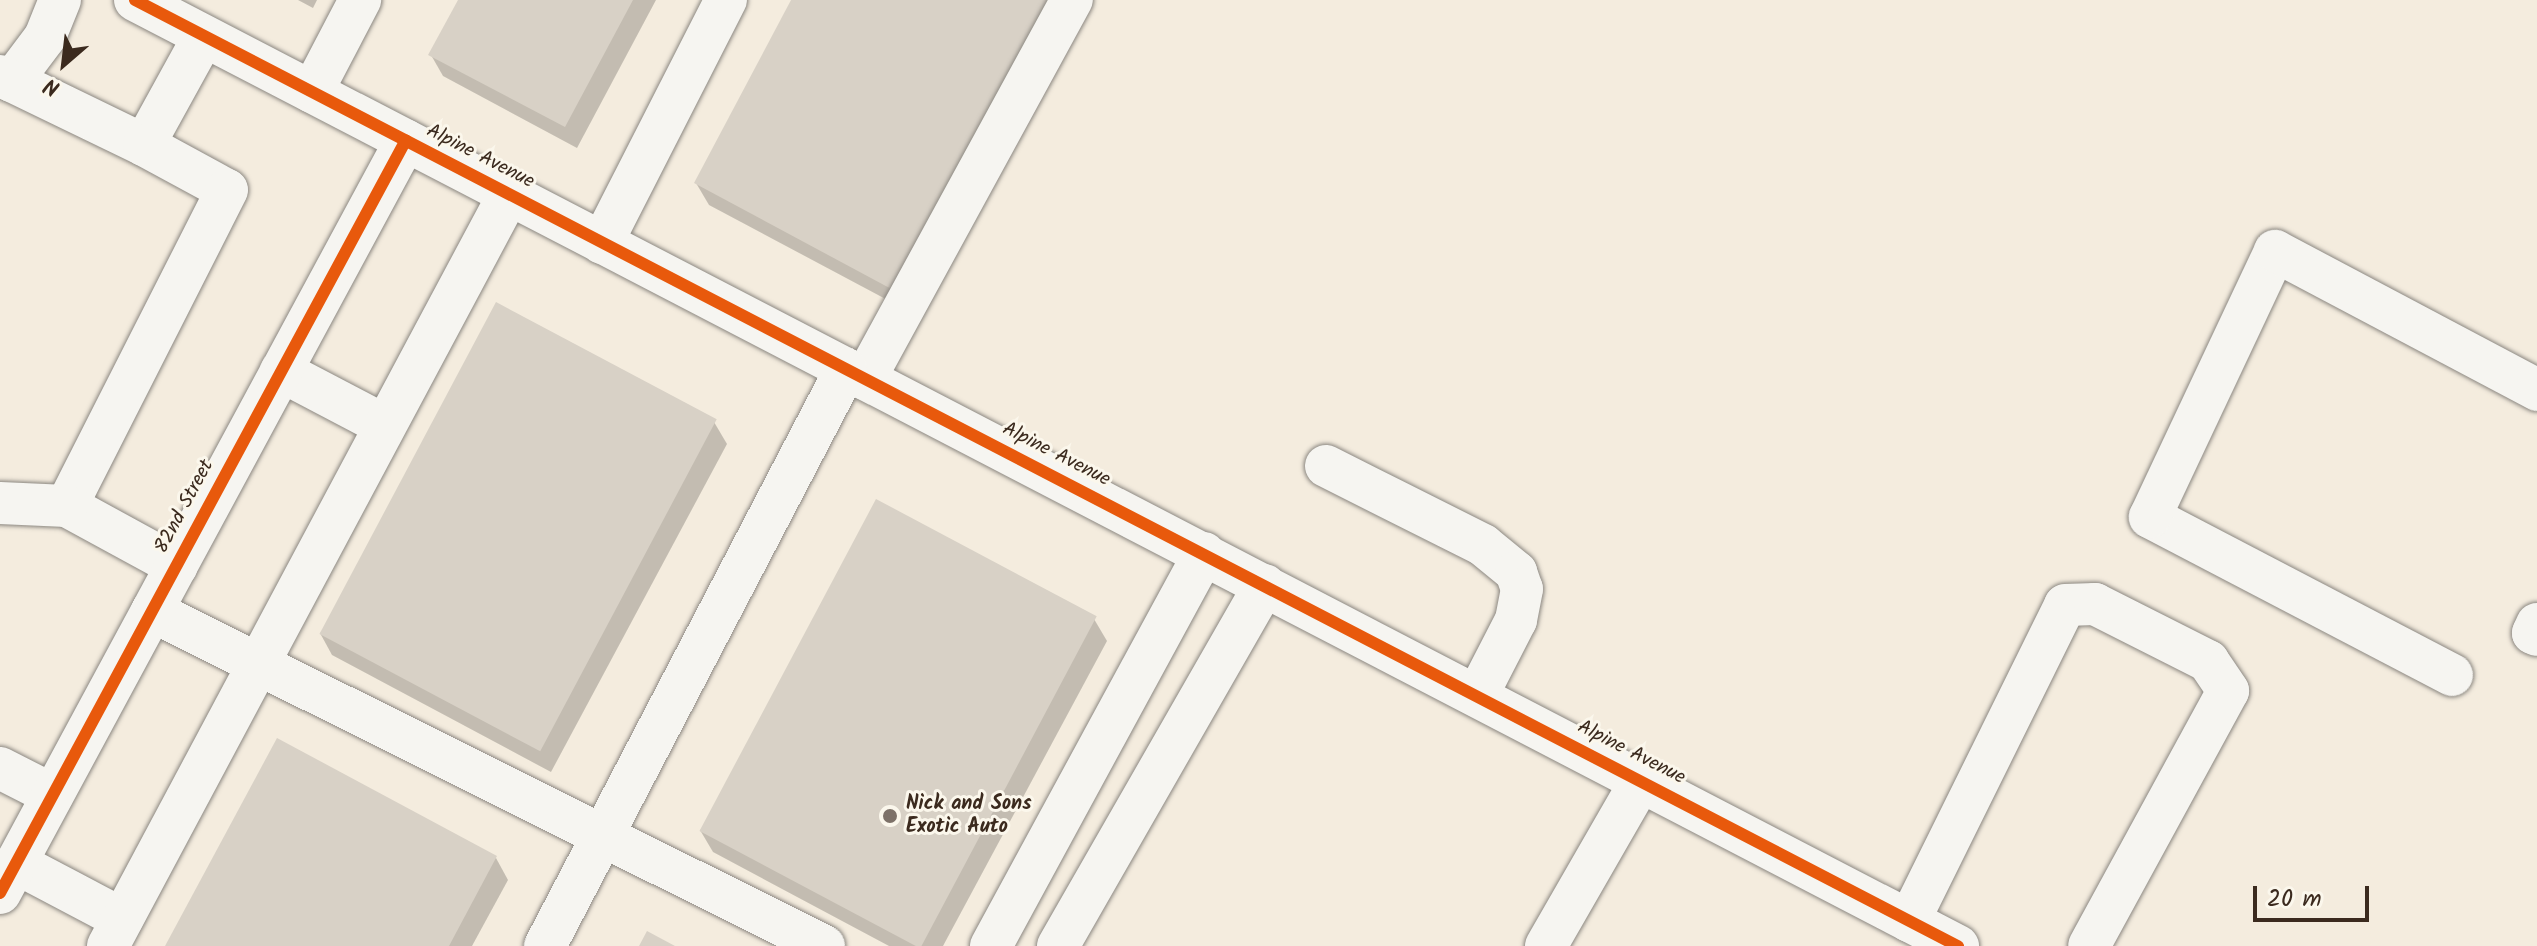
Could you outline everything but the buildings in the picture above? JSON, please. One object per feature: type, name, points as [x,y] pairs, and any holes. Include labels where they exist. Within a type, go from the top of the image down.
[{"type":"street","points":[[60,0],[45,37],[6,78],[144,145],[227,190],[67,506]]},
{"type":"street","name":"Alpine Avenue","points":[[135,0],[1958,946]]},
{"type":"street","points":[[312,92],[360,0]]},
{"type":"street","points":[[602,243],[726,0]]},
{"type":"street","points":[[545,946],[602,836],[856,374],[1072,0]]},
{"type":"street","points":[[144,145],[204,36]]},
{"type":"street","name":"82nd Street","points":[[8,878],[406,140]]},
{"type":"street","points":[[8,878],[115,933],[255,663],[509,194]]},
{"type":"street","points":[[2452,675],[2150,517],[2275,251],[2537,390]]},
{"type":"street","points":[[281,371],[384,425]]},
{"type":"street","points":[[1326,466],[1483,545],[1516,572],[1522,589],[1519,612],[1477,696]]},
{"type":"street","points":[[0,503],[67,506],[177,566]]},
{"type":"street","points":[[991,946],[1204,553]]},
{"type":"street","points":[[1058,946],[1265,585]]},
{"type":"street","points":[[1909,921],[2065,605],[2095,604],[2208,661],[2228,691],[2089,946]]},
{"type":"street","points":[[152,611],[824,946]]},
{"type":"street","points":[[2537,624],[2537,635]]},
{"type":"street","points":[[0,768],[53,795]]},
{"type":"street","points":[[1546,946],[1641,781]]},
{"type":"shaded area","points":[[0,0],[2537,0],[2537,946],[0,946]]},
{"type":"cycle path","points":[[135,0],[1958,946]]},
{"type":"cycle path","points":[[0,893],[406,140]]},
{"type":"place","name":"Nick and Sons Exotic Auto","points":[[890,816]]}]
